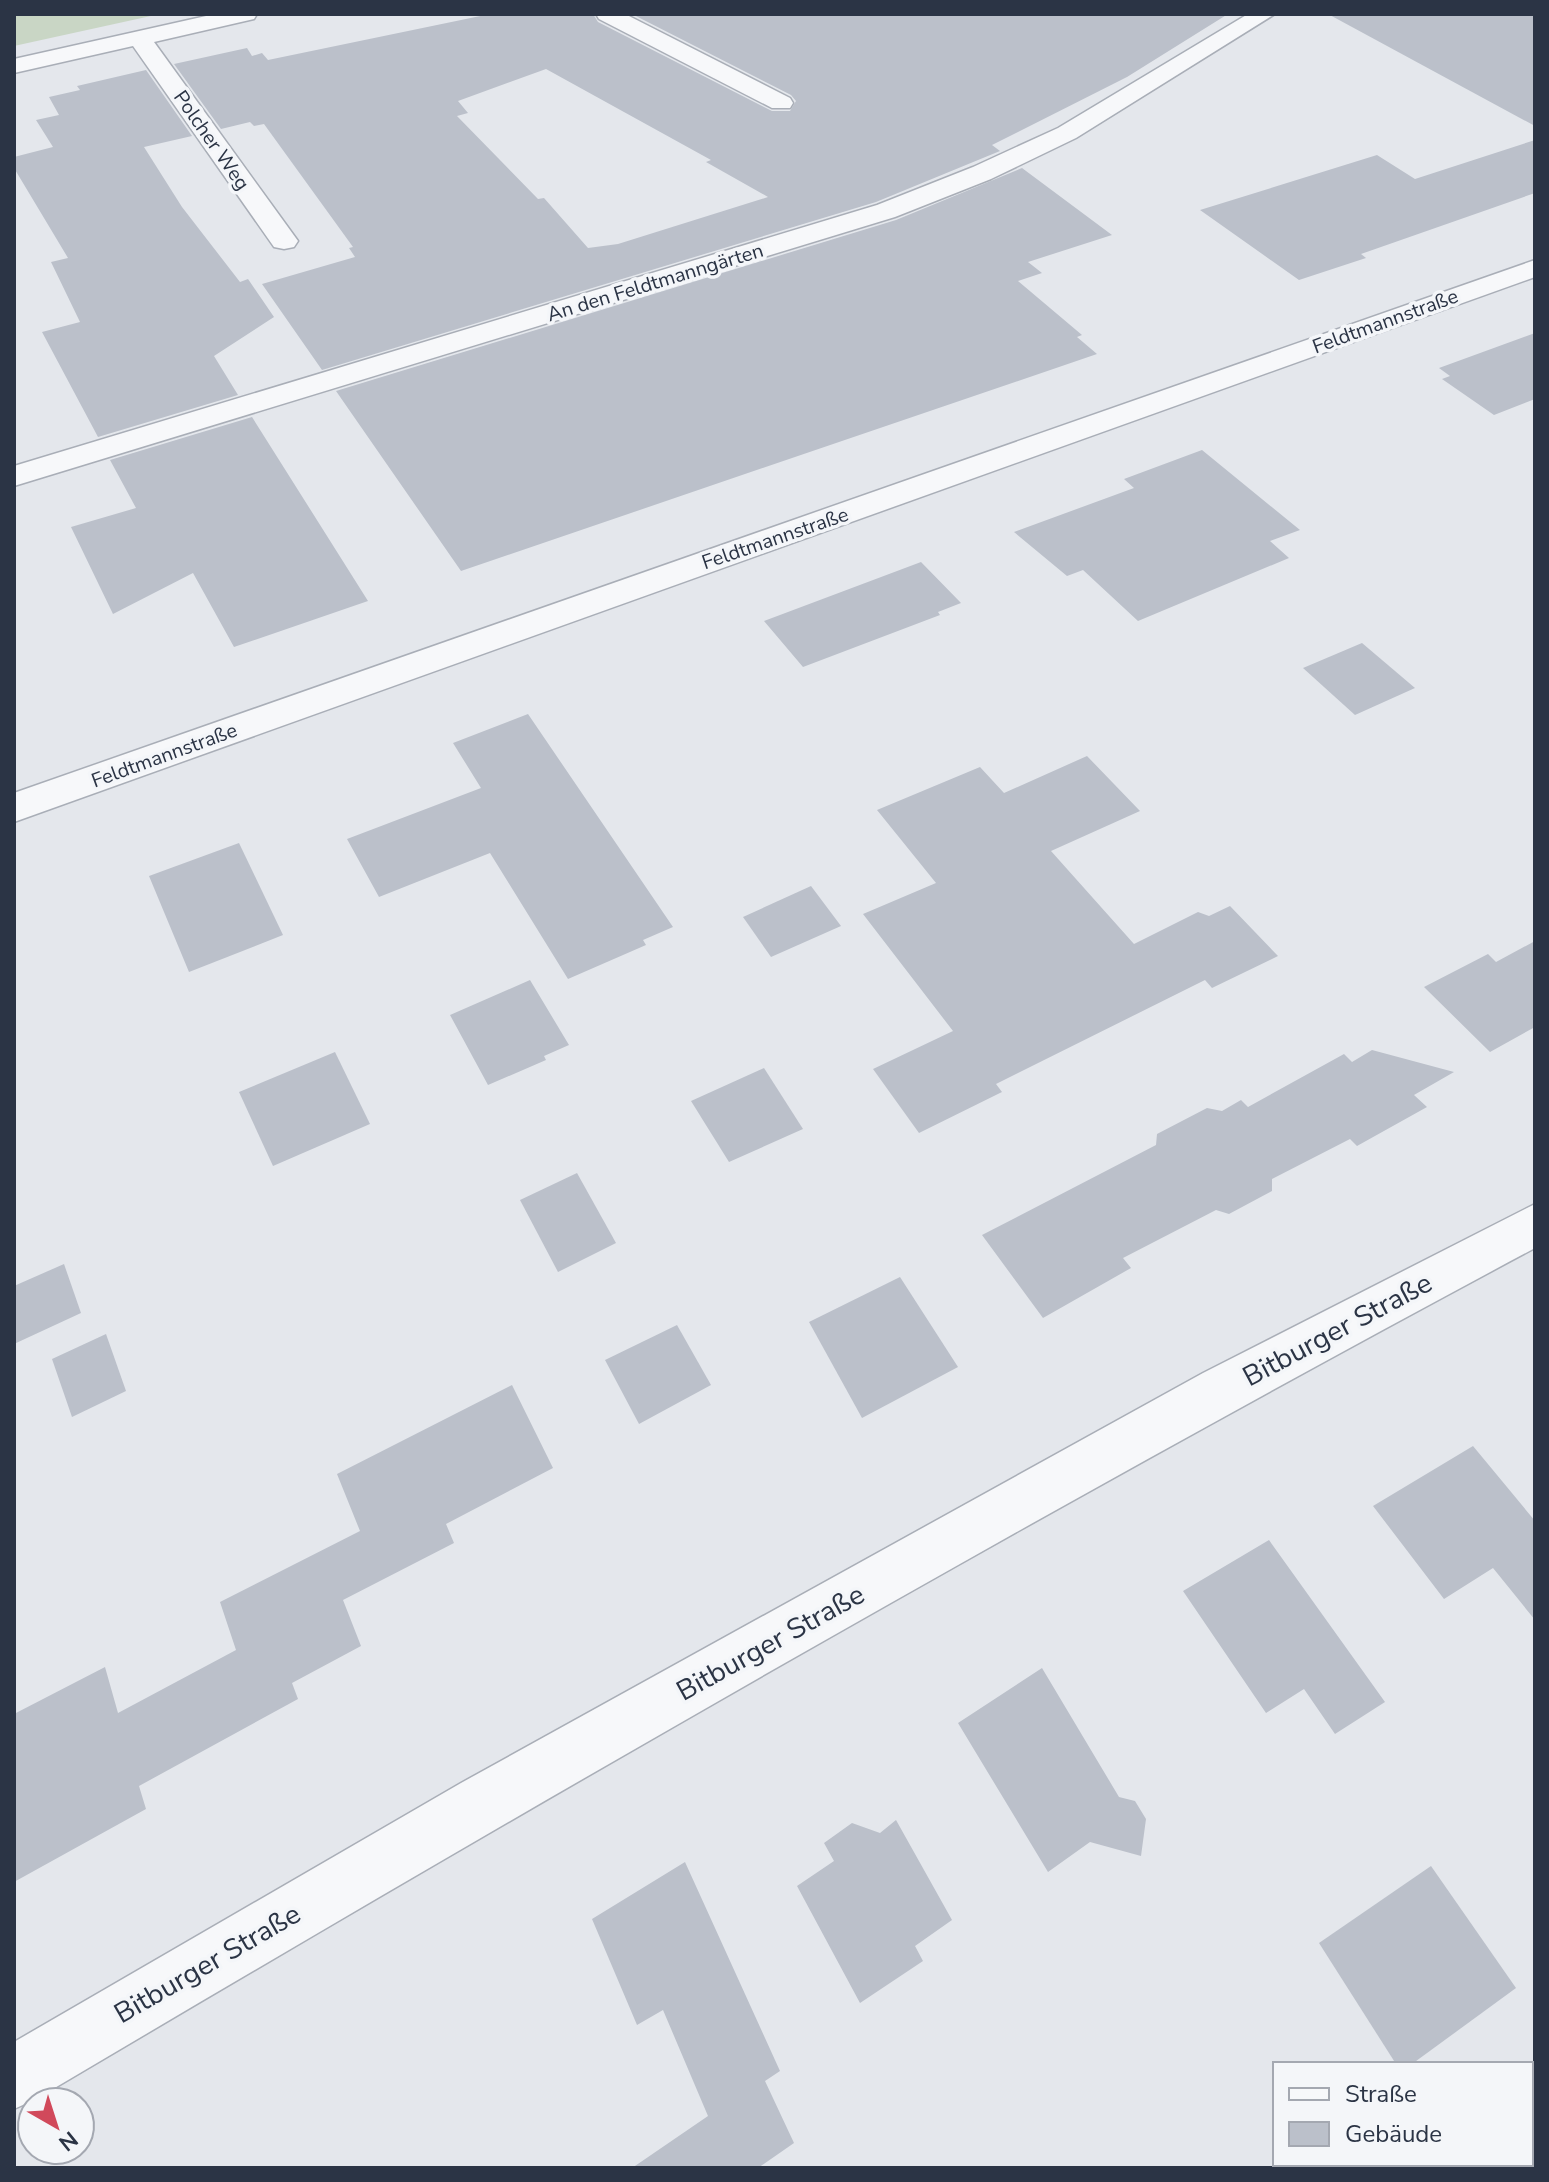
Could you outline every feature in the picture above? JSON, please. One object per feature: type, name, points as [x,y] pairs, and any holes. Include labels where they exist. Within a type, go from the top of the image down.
[{"type":"street","points":[[14,66],[246,14]]},
{"type":"street","points":[[607,14],[781,103]]},
{"type":"street","name":"An den Feldtmanngärten","points":[[14,476],[886,211],[982,173],[1067,133],[1264,14]]},
{"type":"street","name":"Polcher Weg","points":[[140,39],[284,241]]},
{"type":"street","name":"Feldtmannstraße","points":[[14,808],[1535,268]]},
{"type":"street","name":"Bitburger Straße","points":[[14,2077],[495,1795],[1221,1390],[1535,1225]]},
{"type":"green space","points":[[14,14],[160,14],[14,46]]},
{"type":"building","points":[[490,14],[593,14],[598,22],[772,111],[790,111],[796,101],[791,95],[632,14],[1228,14],[1127,77],[992,145],[1000,151],[876,202],[322,370],[262,284],[355,257],[349,248],[353,247],[264,124],[254,126],[250,122],[221,129],[174,64],[247,48],[252,56],[262,53],[268,60]],"holes":[[[546,69],[711,160],[706,162],[768,197],[618,244],[588,248],[544,198],[538,199],[457,116],[468,113],[458,101]]]},
{"type":"building","points":[[1328,14],[1535,14],[1535,126]]},
{"type":"building","points":[[146,70],[192,136],[144,147],[182,207],[240,282],[248,279],[274,317],[214,356],[238,395],[98,437],[42,332],[80,322],[51,262],[68,258],[14,168],[14,157],[53,147],[36,120],[59,115],[49,97],[80,90],[77,86]]},
{"type":"building","points":[[1535,140],[1535,193],[1361,254],[1366,258],[1299,280],[1200,210],[1377,155],[1415,179]]},
{"type":"building","points":[[1022,168],[1112,235],[1028,262],[1042,273],[1018,281],[1082,335],[1077,337],[1097,354],[461,571],[336,391],[896,220]]},
{"type":"building","points":[[1535,333],[1535,399],[1494,415],[1442,379],[1450,376],[1439,368]]},
{"type":"building","points":[[252,417],[368,601],[234,647],[193,573],[113,614],[71,527],[136,508],[110,460]]},
{"type":"building","points":[[1202,450],[1300,530],[1270,541],[1289,558],[1138,621],[1083,570],[1067,576],[1014,532],[1134,488],[1124,479]]},
{"type":"building","points":[[921,562],[961,603],[938,612],[940,615],[803,667],[764,621]]},
{"type":"building","points":[[1362,643],[1415,688],[1355,715],[1303,668]]},
{"type":"building","points":[[528,714],[673,927],[643,940],[646,945],[568,979],[490,853],[379,897],[347,839],[481,788],[453,743]]},
{"type":"building","points":[[1087,756],[1140,811],[1051,851],[1134,944],[1198,912],[1209,916],[1230,906],[1278,956],[1212,988],[1205,980],[996,1084],[1002,1092],[919,1133],[873,1069],[953,1031],[863,914],[936,883],[877,810],[980,767],[1004,793]]},
{"type":"building","points":[[239,843],[283,935],[189,972],[149,876]]},
{"type":"building","points":[[811,886],[841,926],[771,957],[743,917]]},
{"type":"building","points":[[1535,941],[1535,1027],[1490,1052],[1424,987],[1488,954],[1496,962]]},
{"type":"building","points":[[530,980],[569,1045],[544,1056],[546,1060],[488,1085],[450,1015]]},
{"type":"building","points":[[1372,1050],[1454,1072],[1414,1095],[1427,1107],[1357,1146],[1350,1139],[1272,1179],[1272,1191],[1229,1214],[1216,1210],[1123,1258],[1131,1268],[1043,1318],[982,1235],[1156,1145],[1157,1134],[1207,1108],[1222,1111],[1241,1100],[1248,1107],[1344,1054],[1352,1062]]},
{"type":"building","points":[[335,1052],[370,1124],[273,1166],[239,1092]]},
{"type":"building","points":[[764,1068],[803,1129],[729,1162],[691,1101]]},
{"type":"building","points":[[577,1173],[616,1243],[558,1272],[520,1200]]},
{"type":"building","points":[[64,1264],[81,1313],[14,1344],[14,1286]]},
{"type":"building","points":[[900,1277],[958,1367],[862,1418],[809,1322]]},
{"type":"building","points":[[677,1325],[711,1385],[639,1424],[605,1360]]},
{"type":"building","points":[[106,1334],[126,1391],[72,1417],[52,1359]]},
{"type":"building","points":[[512,1385],[553,1468],[446,1524],[454,1543],[343,1600],[361,1646],[292,1683],[298,1699],[139,1786],[146,1809],[14,1882],[14,1714],[105,1667],[118,1713],[236,1650],[220,1602],[360,1531],[337,1474]]},
{"type":"building","points":[[1473,1446],[1535,1521],[1535,1620],[1493,1568],[1444,1599],[1373,1506]]},
{"type":"building","points":[[1269,1540],[1385,1702],[1335,1734],[1304,1689],[1266,1713],[1183,1591]]},
{"type":"building","points":[[1042,1668],[1119,1797],[1135,1801],[1146,1819],[1141,1856],[1090,1842],[1048,1872],[958,1723]]},
{"type":"building","points":[[896,1820],[952,1920],[915,1946],[923,1961],[860,2003],[797,1886],[834,1861],[824,1843],[852,1823],[880,1833]]},
{"type":"building","points":[[685,1862],[780,2071],[765,2081],[794,2143],[758,2168],[632,2168],[708,2116],[663,2010],[637,2025],[592,1919]]},
{"type":"building","points":[[1431,1866],[1516,1988],[1415,2062],[1395,2062],[1319,1943]]}]
